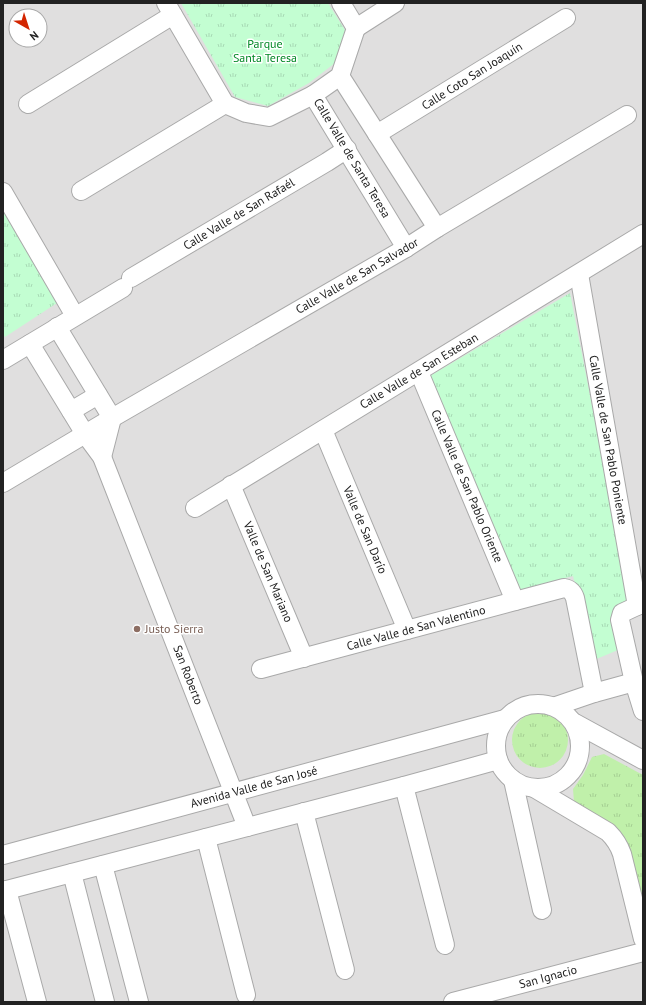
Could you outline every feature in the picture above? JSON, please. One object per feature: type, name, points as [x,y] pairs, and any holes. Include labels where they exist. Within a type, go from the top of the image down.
[{"type":"street","points":[[341,3],[356,28]]},
{"type":"street","points":[[395,3],[356,28],[340,76],[437,228]]},
{"type":"street","points":[[28,104],[170,9],[225,104],[246,113],[269,118],[313,95]]},
{"type":"street","name":"Calle Coto San Joaquín","points":[[378,134],[566,18]]},
{"type":"street","name":"Calle Valle de Santa Teresa","points":[[340,76],[313,95],[406,248]]},
{"type":"street","points":[[81,191],[225,104]]},
{"type":"street","name":"Calle Valle de San Salvador","points":[[3,483],[112,418],[406,248],[627,115]]},
{"type":"street","name":"Calle Valle de San Rafaél","points":[[4,357],[30,344],[347,149]]},
{"type":"street","points":[[3,192],[75,316]]},
{"type":"street","name":"Calle Valle de San Esteban","points":[[195,508],[643,234]]},
{"type":"street","name":"Calle Valle de San Pablo Poniente","points":[[578,274],[634,608],[620,617],[620,620],[634,682],[643,711]]},
{"type":"street","points":[[57,327],[112,418],[102,457]]},
{"type":"street","name":"San Roberto","points":[[30,344],[70,411],[102,457],[247,827]]},
{"type":"street","name":"Calle Valle de San Pablo Oriente","points":[[419,372],[515,601]]},
{"type":"street","points":[[70,411],[98,394]]},
{"type":"street","name":"Valle de San Darío","points":[[323,430],[407,630]]},
{"type":"street","name":"Valle de San Mariano","points":[[231,485],[304,658]]},
{"type":"street","name":"Calle Valle de San Valentino","points":[[261,669],[564,588],[571,590],[575,598],[594,693]]},
{"type":"street","points":[[556,706],[594,693],[634,682]]},
{"type":"street","points":[[575,723],[580,738],[581,753],[575,768],[564,780],[550,787],[534,788],[523,786],[513,780],[504,771],[498,760],[496,749],[496,739],[500,728],[505,719],[517,709],[531,704],[556,706],[568,715],[575,723],[643,760]]},
{"type":"street","name":"Avenida Valle de San José","points":[[3,854],[505,719]]},
{"type":"street","points":[[37,1002],[5,890],[498,760]]},
{"type":"street","points":[[513,780],[542,910]]},
{"type":"street","points":[[404,786],[445,945]]},
{"type":"street","points":[[534,788],[608,832],[614,838],[619,845],[622,854],[643,939]]},
{"type":"street","points":[[304,812],[345,970]]},
{"type":"street","points":[[206,838],[246,995]]},
{"type":"street","points":[[103,865],[139,1002]]},
{"type":"street","points":[[72,873],[105,1002]]},
{"type":"street","name":"San Ignacio","points":[[453,1002],[643,952]]},
{"type":"shaded area","points":[[3,3],[643,3],[643,1002],[3,1002]]},
{"type":"green space","name":"Parque Santa Teresa","points":[[181,3],[328,3],[345,30],[335,63],[309,83],[268,106],[235,97]]},
{"type":"green space","points":[[3,211],[57,303],[5,337],[3,334]]},
{"type":"green space","points":[[570,293],[631,605],[618,650],[594,660],[573,576],[517,591],[430,376]]},
{"type":"green space","points":[[534,712],[546,712],[556,716],[564,724],[568,734],[568,746],[564,756],[556,764],[546,768],[534,768],[524,764],[516,756],[512,746],[512,734],[516,724],[524,716]]},
{"type":"green space","points":[[604,754],[643,775],[643,910],[620,831],[574,802],[573,789],[583,775],[592,757]]},
{"type":"place","name":"Justo Sierra","points":[[137,629]]}]
